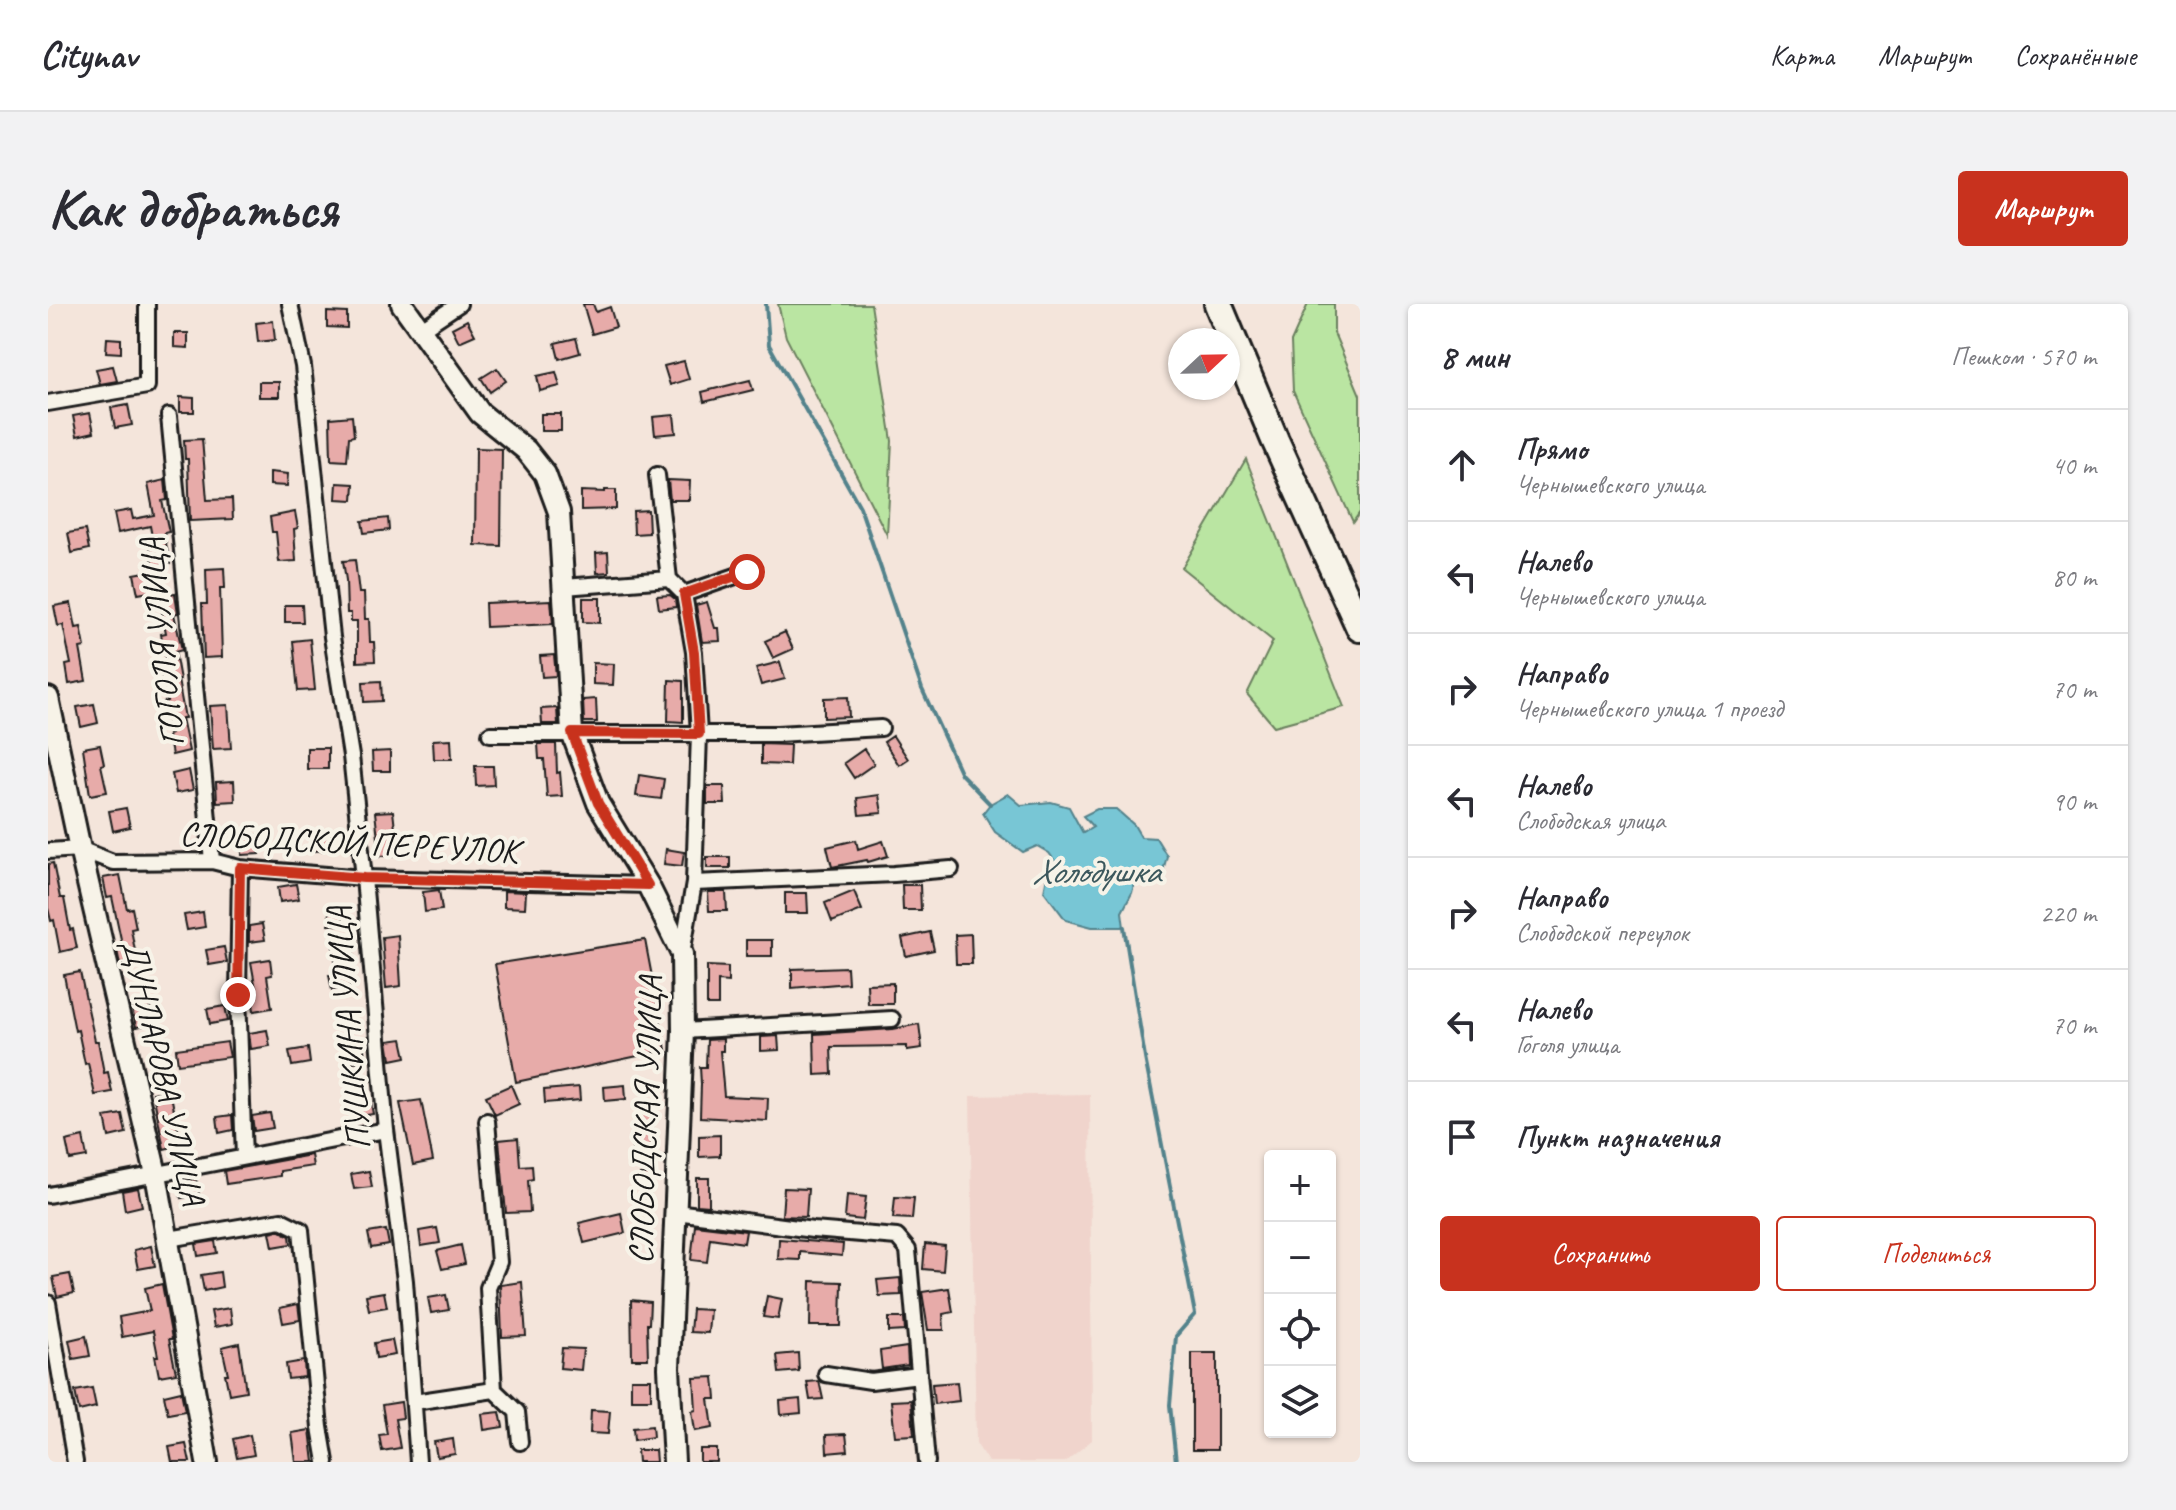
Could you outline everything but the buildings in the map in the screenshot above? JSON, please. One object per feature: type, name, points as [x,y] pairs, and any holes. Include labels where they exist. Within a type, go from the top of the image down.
[{"type":"highway","points":[[1218,304],[1360,628]]},
{"type":"highway","points":[[1231,304],[1304,481],[1360,600]]},
{"type":"street","points":[[48,403],[147,386],[147,304]]},
{"type":"street","name":"ПУШКИНА УЛИЦА","points":[[290,304],[303,366],[332,637],[351,756],[386,1130],[405,1281],[418,1462]]},
{"type":"street","name":"СЛОБОДСКАЯ УЛИЦА","points":[[402,304],[480,413],[526,450],[545,474],[559,512],[572,733],[598,803],[648,885],[682,954],[683,1031],[669,1368],[674,1462]]},
{"type":"street","points":[[420,330],[459,304]]},
{"type":"street","name":"ГОГОЛЯ УЛИЦА","points":[[169,416],[212,861]]},
{"type":"street","points":[[657,475],[669,579],[684,594],[694,652],[699,734],[694,883],[682,954]]},
{"type":"street","points":[[684,594],[747,572]]},
{"type":"street","points":[[564,587],[669,579]]},
{"type":"street","name":"ДУНЛАРОВА УЛИЦА","points":[[48,698],[156,1174],[207,1462]]},
{"type":"street","points":[[490,734],[777,734],[881,728]]},
{"type":"street","name":"СЛОБОДСКОЙ ПЕРЕУЛОК","points":[[48,851],[80,849],[113,862],[212,861],[240,868],[364,878],[648,885]]},
{"type":"street","points":[[240,868],[238,995],[244,1157]]},
{"type":"street","points":[[694,883],[951,869]]},
{"type":"street","points":[[683,1031],[892,1019]]},
{"type":"street","points":[[487,1121],[499,1262],[488,1288],[494,1390],[517,1412],[520,1442]]},
{"type":"street","points":[[48,1195],[386,1130]]},
{"type":"street","points":[[676,1212],[813,1230],[897,1237],[908,1250],[927,1462]]},
{"type":"street","points":[[169,1239],[281,1220],[301,1230],[326,1462]]},
{"type":"street","points":[[48,1303],[75,1462]]},
{"type":"street","points":[[826,1374],[871,1381],[919,1375]]},
{"type":"street","points":[[414,1402],[494,1390]]},
{"type":"shaded area","points":[[1090,1094],[1092,1440],[1065,1462],[988,1462],[976,1443],[970,1096]]},
{"type":"green space","points":[[778,304],[871,304],[892,441],[887,535],[786,337]]},
{"type":"green space","points":[[1308,304],[1334,304],[1334,333],[1360,395],[1360,512],[1353,522],[1293,391],[1291,342]]},
{"type":"green space","points":[[1246,459],[1344,707],[1274,726],[1247,694],[1273,641],[1182,568]]},
{"type":"water","name":"Холодушка","points":[[1008,794],[1021,805],[1051,802],[1069,807],[1083,833],[1093,827],[1083,816],[1097,809],[1116,809],[1134,825],[1141,837],[1156,838],[1167,856],[1163,871],[1136,876],[1132,893],[1122,912],[1124,927],[1092,927],[1066,920],[1044,891],[1047,876],[1057,864],[1049,853],[1037,846],[1023,852],[995,832],[983,813],[990,804]]},
{"type":"waterway","points":[[766,304],[769,345],[860,507],[922,689],[961,774],[990,804]]},
{"type":"waterway","points":[[1124,927],[1145,1058],[1195,1314],[1176,1336],[1170,1405],[1176,1462]]},
{"type":"route","points":[[238,995],[240,868],[364,878],[648,885],[598,803],[572,733],[699,734],[694,652],[684,594],[747,572]]}]
